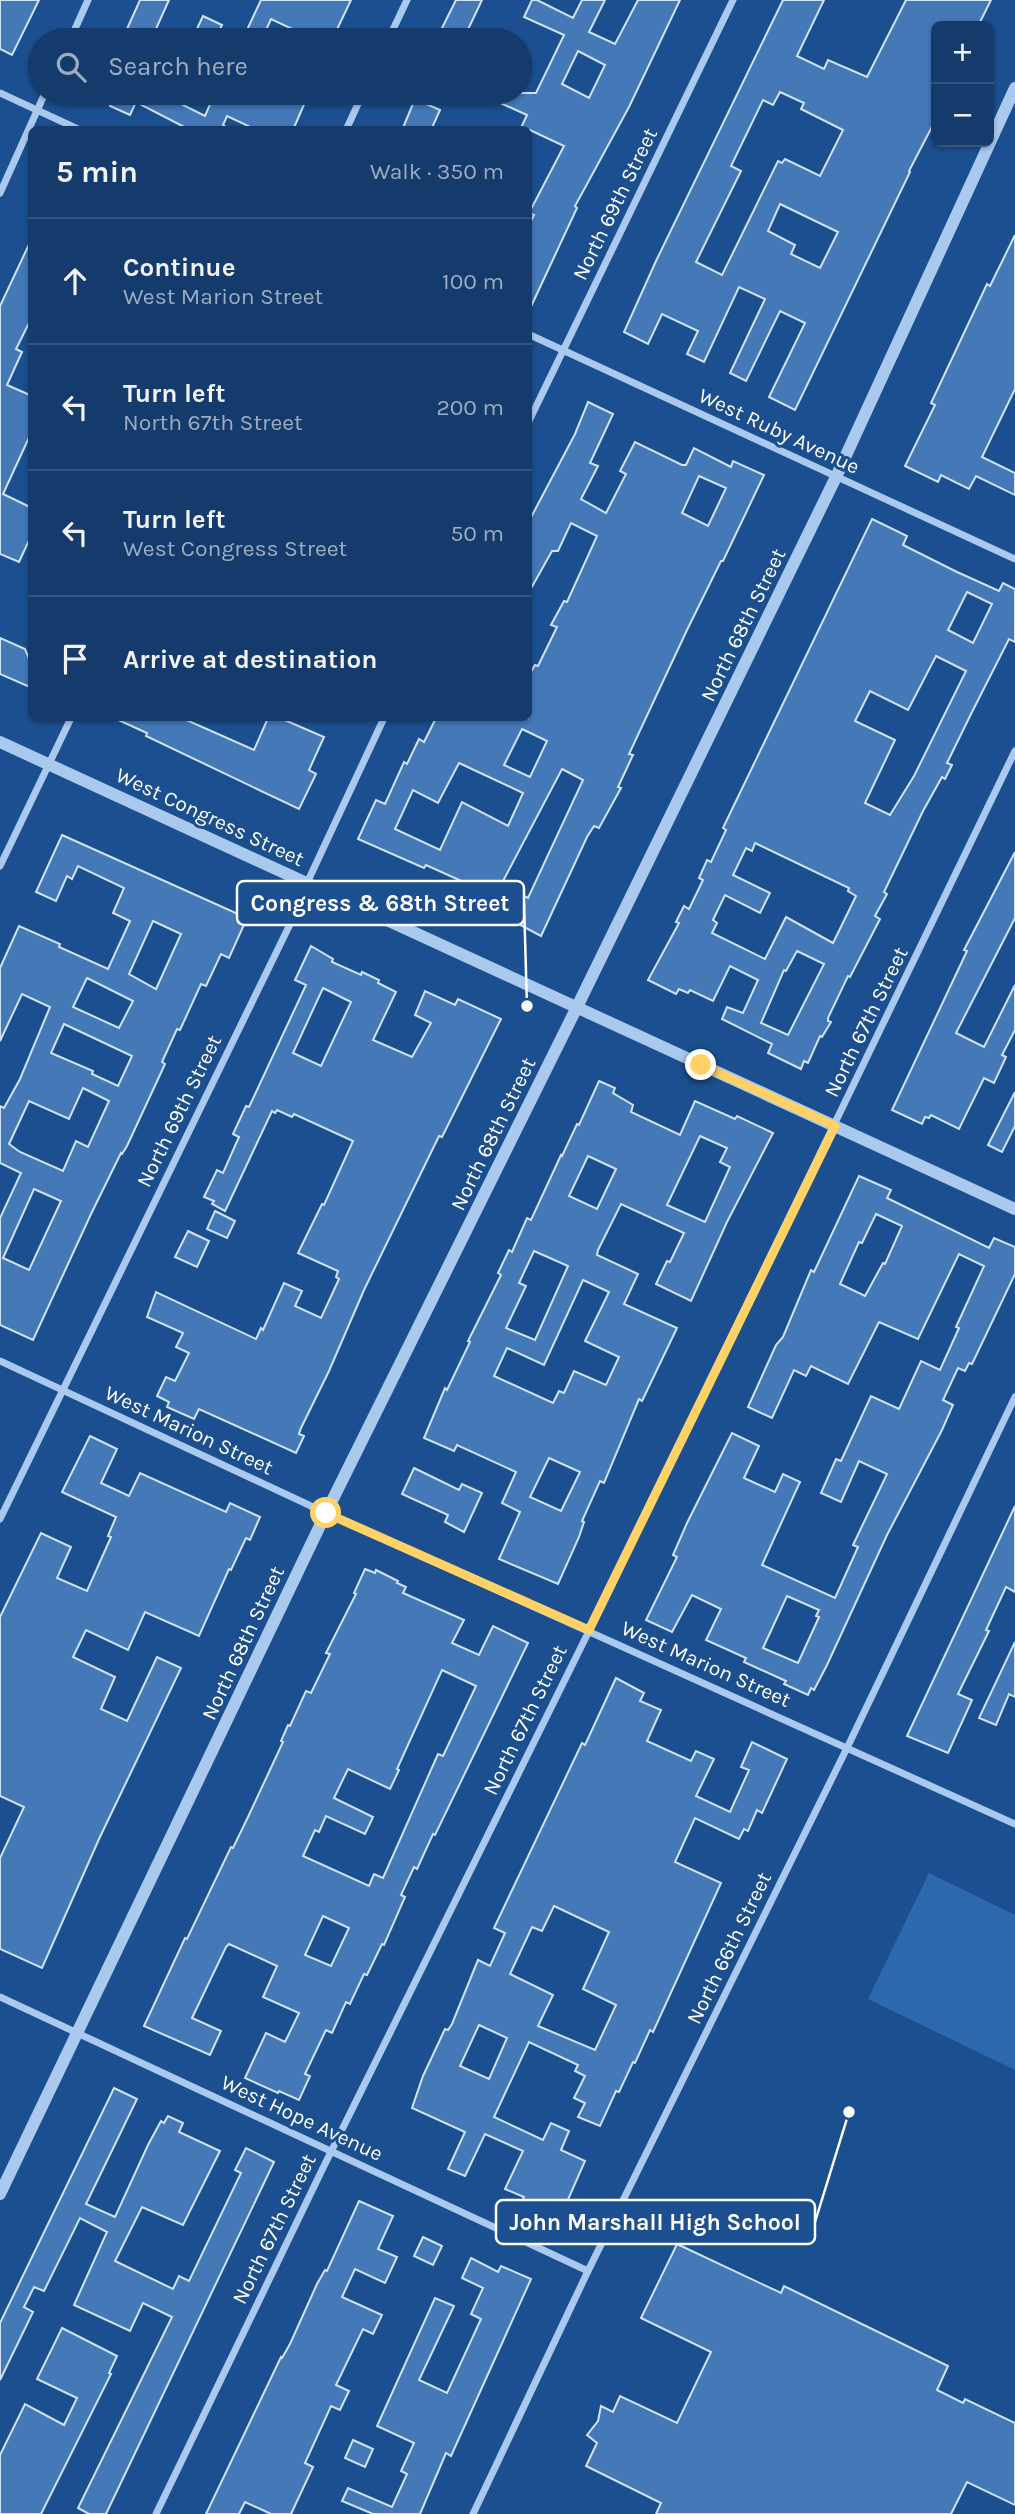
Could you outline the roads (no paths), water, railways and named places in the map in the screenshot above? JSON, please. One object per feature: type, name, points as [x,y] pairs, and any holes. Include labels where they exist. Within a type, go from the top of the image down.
[{"type":"street","points":[[75,28],[88,0]]},
{"type":"street","points":[[394,28],[407,0]]},
{"type":"street","name":"North 69th Street","points":[[532,415],[733,0]]},
{"type":"street","name":"North 68th Street","points":[[0,2194],[326,1513],[836,477],[1015,88]]},
{"type":"street","points":[[0,93],[71,126]]},
{"type":"street","points":[[30,126],[39,105]]},
{"type":"street","points":[[348,126],[357,105]]},
{"type":"street","points":[[0,193],[28,130]]},
{"type":"street","name":"West Ruby Avenue","points":[[532,336],[1015,559]]},
{"type":"street","points":[[0,866],[70,721]]},
{"type":"street","name":"North 69th Street","points":[[0,1519],[296,912],[383,721]]},
{"type":"street","name":"West Congress Street","points":[[0,742],[1015,1209]]},
{"type":"street","name":"North 67th Street","points":[[156,2514],[331,2151],[835,1126],[1015,751]]},
{"type":"street","name":"West Marion Street","points":[[0,1361],[326,1513],[1015,1824]]},
{"type":"street","name":"North 66th Street","points":[[473,2514],[588,2271],[847,1748],[1015,1397]]},
{"type":"street","name":"West Hope Avenue","points":[[0,1997],[588,2271]]},
{"type":"place","name":"Congress & 68th Street","points":[[527,1006]]},
{"type":"place","name":"John Marshall High School","points":[[849,2112]]}]
